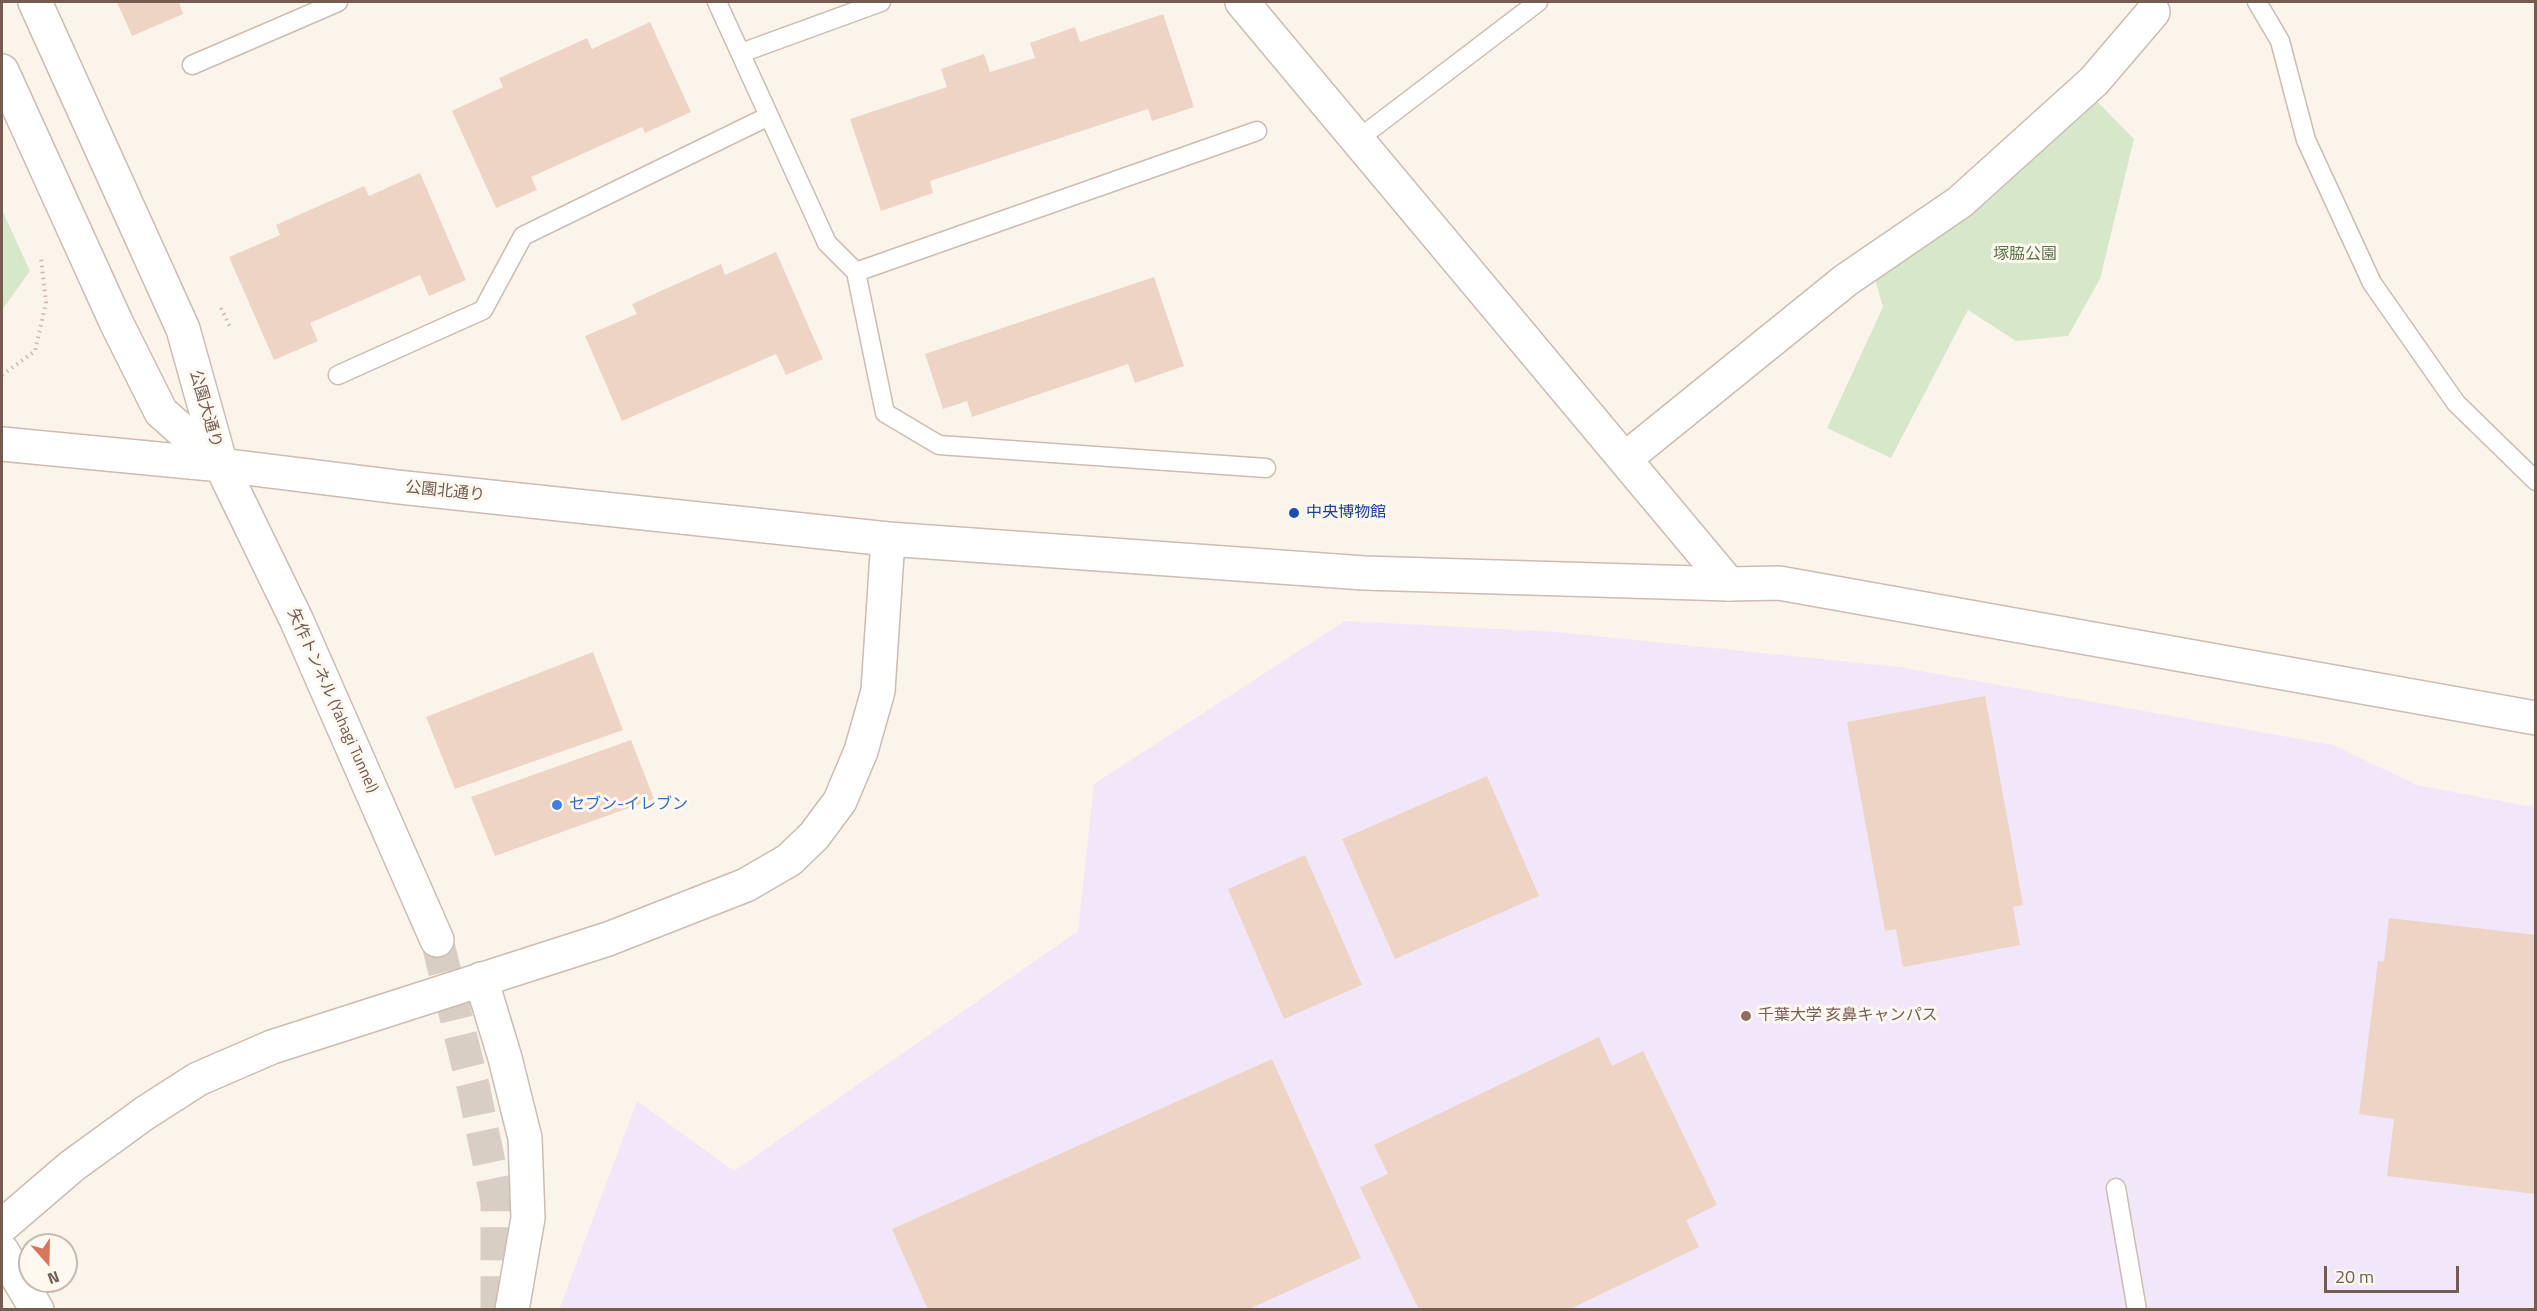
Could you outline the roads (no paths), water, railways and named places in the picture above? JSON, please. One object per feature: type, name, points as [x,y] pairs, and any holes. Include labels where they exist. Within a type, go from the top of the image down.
[{"type":"street","name":"公園大通り","points":[[35,2],[183,329],[221,465]]},
{"type":"street","points":[[1242,2],[1626,458],[1729,584]]},
{"type":"street","points":[[1626,458],[1846,280],[1960,201],[2094,81],[2157,7]]},
{"type":"street","name":"公園大通り","points":[[2,70],[116,322],[161,412],[221,465]]},
{"type":"street","name":"公園北通り","points":[[2,444],[221,465],[388,486],[888,539],[1365,573],[1729,584],[1779,583],[2535,718]]},
{"type":"street","name":"矢作トンネル (Yahagi Tunnel)","points":[[221,465],[296,619],[437,940]]},
{"type":"street","points":[[2,1226],[72,1166],[145,1113],[198,1079],[272,1047],[608,939],[746,885],[789,860],[814,836],[840,801],[861,751],[878,691],[888,539]]},
{"type":"street","points":[[481,979],[505,1058],[525,1138],[528,1218],[512,1310]]},
{"type":"street","points":[[2,1251],[37,1310]]},
{"type":"lane","points":[[192,65],[338,2]]},
{"type":"lane","points":[[717,2],[827,243],[856,272],[885,413],[939,445],[1266,468]]},
{"type":"lane","points":[[741,53],[881,2]]},
{"type":"lane","points":[[1357,140],[1538,2]]},
{"type":"lane","points":[[2257,2],[2280,41],[2306,140],[2372,283],[2456,403],[2535,481]]},
{"type":"lane","points":[[338,375],[483,310],[523,236],[769,116]]},
{"type":"lane","points":[[856,272],[1257,131]]},
{"type":"lane","points":[[2116,1188],[2137,1310]]},
{"type":"tunnel","points":[[437,940],[474,1090],[497,1201],[497,1310]]},
{"type":"place","name":"中央博物館","points":[[1294,513]]},
{"type":"place","name":"セブン-イレブン","points":[[557,805]]},
{"type":"place","name":"千葉大学 亥鼻キャンパス","points":[[1746,1016]]},
{"type":"park label","name":"塚脇公園","points":[[2025,255]]}]
